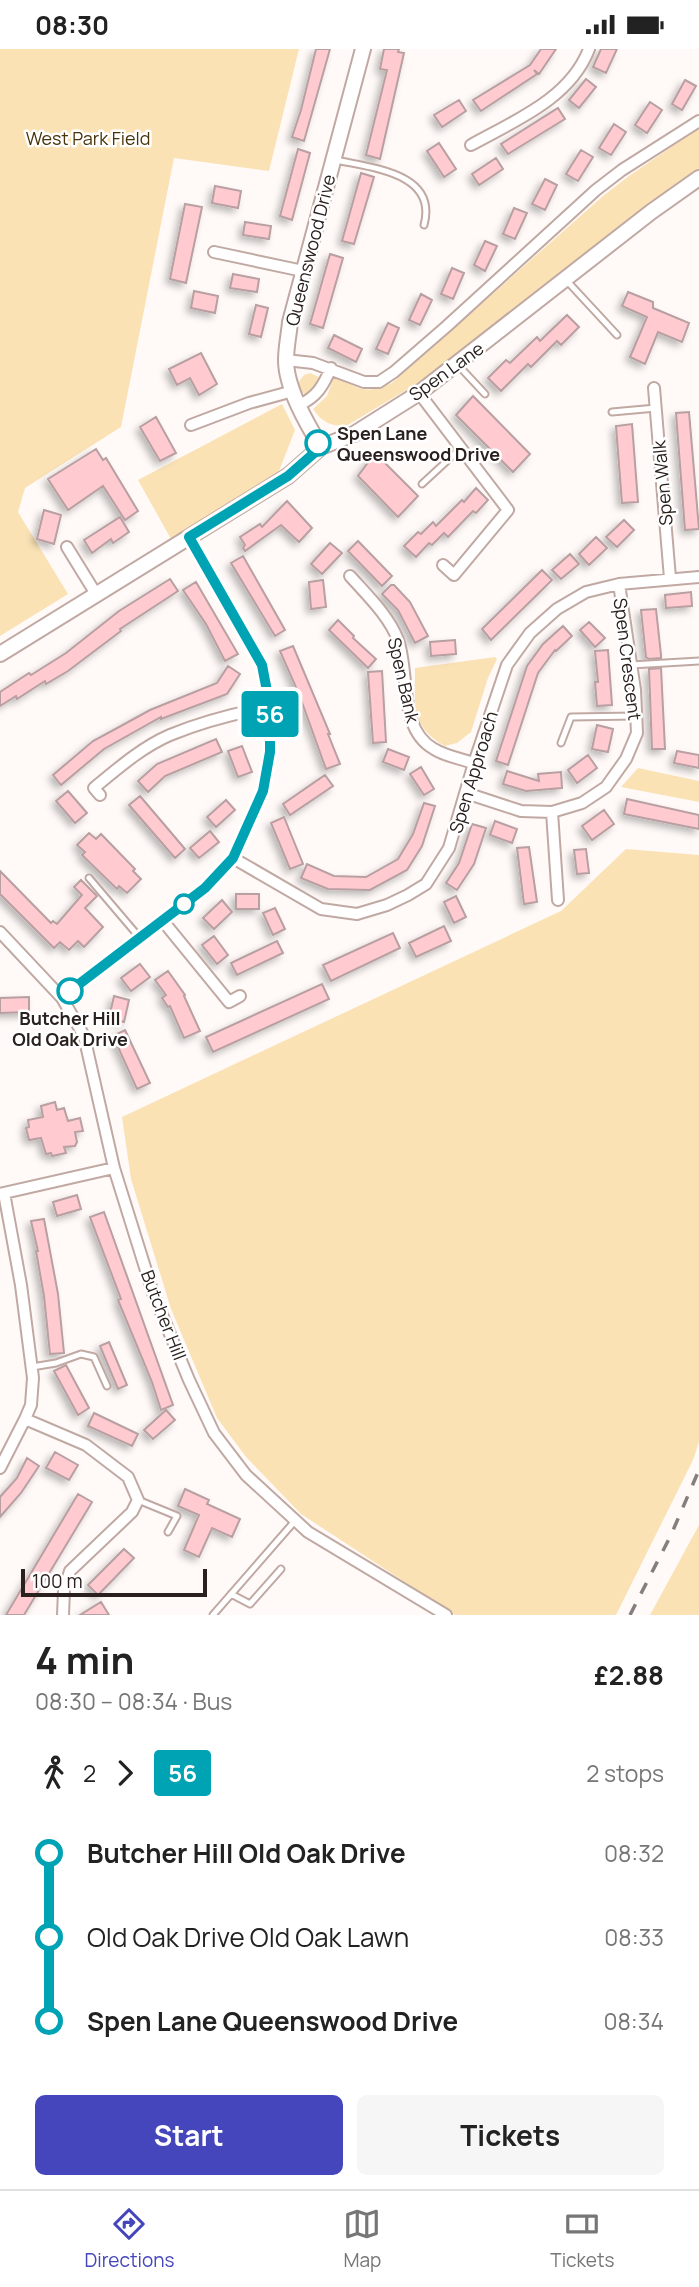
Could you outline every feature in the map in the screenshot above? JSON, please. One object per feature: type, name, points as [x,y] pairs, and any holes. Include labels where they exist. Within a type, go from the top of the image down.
[{"type":"street","name":"Queenswood Drive","points":[[321,447],[296,398],[286,360],[290,321],[363,49]]},
{"type":"street","points":[[471,145],[545,102],[563,88],[575,74],[589,49]]},
{"type":"street","name":"Spen Lane","points":[[286,360],[331,368],[364,383],[379,382],[394,372],[596,190],[622,170],[699,121]]},
{"type":"street","name":"Spen Lane","points":[[0,654],[288,476],[321,447],[354,434],[419,393],[699,178]]},
{"type":"street","points":[[214,252],[303,271]]},
{"type":"street","points":[[191,425],[249,403],[296,398],[312,400],[321,389],[331,368]]},
{"type":"street","name":"Spen Walk","points":[[654,388],[670,578]]},
{"type":"street","points":[[419,393],[509,510],[454,575],[443,565]]},
{"type":"street","points":[[62,998],[205,888],[233,858],[263,791],[270,752],[270,707],[262,665],[189,537]]},
{"type":"street","points":[[67,547],[96,594]]},
{"type":"street","name":"Spen Bank","points":[[350,576],[379,609],[398,638],[413,726],[422,739],[434,749],[474,763]]},
{"type":"street","name":"Spen Approach","points":[[233,858],[321,909],[357,914],[397,900],[426,884],[449,848],[507,665],[530,633],[557,609],[586,592],[619,584],[699,577]]},
{"type":"street","name":"Spen Crescent","points":[[466,793],[522,811],[552,812],[582,803],[606,787],[626,759],[637,733],[631,665],[619,584]]},
{"type":"street","points":[[100,795],[94,788],[127,762],[169,736],[233,714],[270,707]]},
{"type":"street","points":[[552,812],[558,900]]},
{"type":"street","points":[[163,921],[235,999],[218,1009]]},
{"type":"street","name":"Butcher Hill","points":[[0,932],[62,998],[84,1036],[114,1168],[153,1293],[189,1380],[215,1433],[246,1475],[294,1522],[439,1613]]},
{"type":"street","points":[[2,1461],[31,1405],[32,1367],[22,1285],[2,1193],[114,1168]]},
{"type":"street","points":[[26,1419],[86,1445],[128,1477],[138,1500],[132,1512],[70,1571],[64,1590],[63,1615]]},
{"type":"lane","points":[[333,159],[401,176],[418,187],[427,213],[424,225]]},
{"type":"lane","points":[[565,279],[617,335]]},
{"type":"lane","points":[[458,365],[485,394]]},
{"type":"lane","points":[[611,412],[656,408]]},
{"type":"lane","points":[[422,484],[461,448]]},
{"type":"lane","points":[[631,665],[699,661]]},
{"type":"lane","points":[[561,743],[571,717],[636,716]]},
{"type":"lane","points":[[89,878],[140,938]]},
{"type":"lane","points":[[32,1367],[56,1363],[81,1354],[94,1357],[107,1386]]},
{"type":"lane","points":[[138,1500],[177,1516],[168,1532]]},
{"type":"lane","points":[[213,1615],[294,1522]]},
{"type":"lane","points":[[232,1594],[250,1604],[281,1569]]},
{"type":"green space","name":"West Park Field","points":[[0,49],[299,49],[269,171],[174,158],[121,427],[25,488],[18,512],[68,594],[0,636]]},
{"type":"green space","points":[[699,128],[699,169],[617,228],[433,374],[346,426],[327,422],[313,409],[327,396],[334,376],[362,389],[375,389],[392,383],[603,196]]},
{"type":"green space","points":[[310,373],[319,377],[319,380],[316,388],[306,395],[299,390],[298,383],[304,375]]},
{"type":"green space","points":[[282,404],[295,430],[279,471],[171,539],[138,480]]},
{"type":"green space","points":[[495,657],[497,659],[488,678],[471,732],[457,743],[445,746],[434,739],[420,722],[417,713],[415,668]]},
{"type":"green space","points":[[638,768],[699,781],[699,802],[621,787]]},
{"type":"green space","points":[[626,849],[699,855],[699,1442],[693,1460],[616,1615],[455,1615],[301,1514],[246,1457],[217,1418],[171,1309],[131,1179],[122,1117],[561,911]]},
{"type":"green space","points":[[699,1525],[699,1615],[650,1615]]},
{"type":"building","points":[[316,49],[330,49],[304,141],[292,137]]},
{"type":"building","points":[[384,49],[399,49],[398,52],[404,53],[380,159],[366,155],[387,70],[380,69]]},
{"type":"building","points":[[541,49],[556,49],[539,74],[534,70],[537,74],[481,111],[473,100],[530,65]]},
{"type":"building","points":[[601,49],[617,49],[606,73],[593,67]]},
{"type":"building","points":[[586,79],[596,87],[579,108],[569,100]]},
{"type":"building","points":[[685,80],[696,86],[682,110],[672,104]]},
{"type":"building","points":[[459,100],[466,111],[442,127],[434,115]]},
{"type":"building","points":[[650,102],[662,110],[647,133],[635,125]]},
{"type":"building","points":[[558,108],[565,119],[508,154],[501,144]]},
{"type":"building","points":[[614,124],[626,132],[611,155],[599,148]]},
{"type":"building","points":[[439,143],[456,169],[444,177],[427,151]]},
{"type":"building","points":[[298,149],[310,153],[292,220],[280,216]]},
{"type":"building","points":[[581,150],[593,157],[578,181],[566,174]]},
{"type":"building","points":[[496,158],[503,169],[479,185],[472,174]]},
{"type":"building","points":[[361,173],[374,177],[354,244],[342,241]]},
{"type":"building","points":[[545,179],[557,185],[545,210],[532,204]]},
{"type":"building","points":[[215,186],[241,191],[238,208],[212,203]]},
{"type":"building","points":[[185,204],[202,207],[186,283],[170,279]]},
{"type":"building","points":[[514,208],[527,213],[515,239],[503,234]]},
{"type":"building","points":[[245,222],[271,226],[269,239],[243,235]]},
{"type":"building","points":[[485,241],[497,246],[485,271],[474,265]]},
{"type":"building","points":[[330,254],[343,258],[323,328],[310,324]]},
{"type":"building","points":[[452,268],[464,273],[453,299],[441,294]]},
{"type":"building","points":[[233,274],[259,279],[257,292],[230,288]]},
{"type":"building","points":[[194,291],[218,296],[215,313],[191,308]]},
{"type":"building","points":[[628,292],[653,302],[653,308],[689,323],[682,342],[658,332],[645,364],[630,357],[647,317],[622,306]]},
{"type":"building","points":[[421,294],[432,300],[420,325],[409,320]]},
{"type":"building","points":[[256,305],[268,308],[261,337],[249,334]]},
{"type":"building","points":[[567,315],[579,327],[561,345],[557,341],[531,367],[528,364],[501,391],[488,378],[506,360],[510,363],[537,337],[540,341]]},
{"type":"building","points":[[388,323],[399,328],[388,354],[376,349]]},
{"type":"building","points":[[334,335],[362,349],[356,362],[328,348]]},
{"type":"building","points":[[201,353],[217,384],[199,395],[190,378],[177,385],[169,369]]},
{"type":"building","points":[[473,396],[530,454],[513,472],[456,415]]},
{"type":"building","points":[[689,412],[699,529],[685,530],[676,413]]},
{"type":"building","points":[[156,417],[176,453],[160,461],[140,427]]},
{"type":"building","points":[[632,424],[638,502],[622,503],[616,426]]},
{"type":"building","points":[[96,449],[103,460],[106,458],[138,511],[125,520],[103,486],[68,510],[48,479]]},
{"type":"building","points":[[375,453],[418,496],[398,517],[358,476]]},
{"type":"building","points":[[476,488],[488,500],[476,513],[473,511],[448,537],[444,533],[432,545],[429,543],[416,557],[404,546],[433,522],[436,526]]},
{"type":"building","points":[[287,501],[312,528],[299,542],[281,525],[245,551],[240,537],[260,524],[262,527]]},
{"type":"building","points":[[44,510],[61,515],[54,544],[37,539]]},
{"type":"building","points":[[120,517],[129,532],[113,543],[111,539],[92,553],[84,540]]},
{"type":"building","points":[[624,520],[634,530],[617,547],[606,537]]},
{"type":"building","points":[[596,537],[607,548],[589,565],[579,554]]},
{"type":"building","points":[[358,541],[392,576],[382,586],[348,551]]},
{"type":"building","points":[[330,543],[342,553],[322,574],[311,564]]},
{"type":"building","points":[[570,554],[579,564],[561,579],[552,570]]},
{"type":"building","points":[[243,556],[285,630],[275,636],[231,563]]},
{"type":"building","points":[[542,570],[552,580],[491,640],[482,629]]},
{"type":"building","points":[[170,579],[178,591],[120,629],[121,631],[68,671],[0,706],[0,692],[66,653],[119,611]]},
{"type":"building","points":[[323,580],[326,607],[311,609],[309,582]]},
{"type":"building","points":[[196,582],[238,654],[225,661],[206,624],[183,590]]},
{"type":"building","points":[[391,585],[410,602],[428,636],[415,643],[398,610],[382,594]]},
{"type":"building","points":[[691,592],[692,606],[666,608],[665,595]]},
{"type":"building","points":[[656,609],[661,658],[649,659],[646,657],[641,610]]},
{"type":"building","points":[[338,620],[376,659],[368,668],[329,630]]},
{"type":"building","points":[[589,622],[605,638],[595,647],[580,630]]},
{"type":"building","points":[[563,626],[572,636],[555,650],[538,673],[508,765],[496,761],[527,666],[543,644]]},
{"type":"building","points":[[455,640],[456,654],[431,656],[430,642]]},
{"type":"building","points":[[293,646],[340,764],[326,769],[280,651]]},
{"type":"building","points":[[608,650],[612,705],[597,706],[595,651]]},
{"type":"building","points":[[228,666],[240,674],[227,694],[161,717],[104,749],[61,785],[53,775],[93,741],[150,710],[217,683]]},
{"type":"building","points":[[661,668],[665,749],[652,749],[649,669]]},
{"type":"building","points":[[382,671],[386,742],[373,743],[368,672]]},
{"type":"building","points":[[597,725],[613,729],[608,752],[592,749]]},
{"type":"building","points":[[216,739],[222,752],[165,776],[148,792],[138,781],[157,764]]},
{"type":"building","points":[[242,746],[252,772],[238,777],[228,751]]},
{"type":"building","points":[[388,749],[409,757],[404,770],[383,762]]},
{"type":"building","points":[[677,751],[699,755],[699,768],[674,763]]},
{"type":"building","points":[[588,755],[597,768],[577,783],[568,770]]},
{"type":"building","points":[[421,767],[434,789],[424,795],[410,774]]},
{"type":"building","points":[[507,771],[539,781],[538,774],[561,772],[562,788],[526,791],[503,784]]},
{"type":"building","points":[[325,775],[333,786],[290,815],[283,804]]},
{"type":"building","points":[[68,791],[87,813],[75,823],[56,801]]},
{"type":"building","points":[[140,796],[185,849],[175,858],[129,805]]},
{"type":"building","points":[[627,799],[699,815],[699,829],[624,814]]},
{"type":"building","points":[[226,800],[235,810],[216,827],[207,817]]},
{"type":"building","points":[[424,803],[435,806],[422,846],[407,870],[370,890],[328,889],[301,878],[307,864],[334,876],[366,877],[398,859],[413,834]]},
{"type":"building","points":[[604,810],[614,824],[592,840],[582,826]]},
{"type":"building","points":[[284,817],[303,864],[290,869],[271,823]]},
{"type":"building","points":[[495,821],[517,829],[512,843],[490,835]]},
{"type":"building","points":[[472,824],[486,828],[474,864],[457,890],[446,883],[459,863]]},
{"type":"building","points":[[210,831],[219,842],[199,858],[190,848]]},
{"type":"building","points":[[89,833],[96,839],[101,834],[135,869],[133,871],[141,879],[127,893],[119,886],[117,889],[82,855],[85,852],[77,845]]},
{"type":"building","points":[[529,847],[537,902],[524,904],[517,848]]},
{"type":"building","points":[[586,849],[589,873],[577,874],[574,850]]},
{"type":"building","points":[[0,871],[51,923],[53,921],[57,924],[82,895],[74,887],[81,880],[97,896],[85,908],[103,927],[84,947],[78,941],[69,950],[60,942],[54,948],[0,894]]},
{"type":"building","points":[[236,894],[259,894],[259,909],[236,909]]},
{"type":"building","points":[[456,896],[466,917],[454,923],[444,902]]},
{"type":"building","points":[[222,900],[232,912],[214,929],[203,918]]},
{"type":"building","points":[[275,908],[285,929],[273,935],[263,913]]},
{"type":"building","points":[[444,926],[451,941],[416,957],[409,943]]},
{"type":"building","points":[[393,933],[400,948],[331,981],[323,965]]},
{"type":"building","points":[[214,936],[228,955],[217,964],[202,945]]},
{"type":"building","points":[[277,941],[283,953],[237,975],[231,963]]},
{"type":"building","points":[[140,964],[150,977],[131,991],[121,978]]},
{"type":"building","points":[[168,971],[185,995],[200,1031],[184,1038],[170,1006],[168,1007],[162,998],[166,995],[155,980]]},
{"type":"building","points":[[322,984],[329,999],[213,1052],[206,1037]]},
{"type":"building","points":[[114,996],[129,1000],[124,1022],[109,1018]]},
{"type":"building","points":[[29,997],[29,1012],[0,1013],[0,998]]},
{"type":"building","points":[[125,1030],[150,1083],[137,1089],[113,1036]]},
{"type":"building","points":[[55,1102],[57,1110],[64,1108],[68,1121],[80,1118],[83,1131],[75,1132],[75,1146],[64,1147],[66,1153],[52,1156],[51,1153],[46,1154],[41,1138],[29,1140],[26,1128],[29,1127],[28,1120],[43,1117],[41,1106]]},
{"type":"building","points":[[77,1195],[81,1209],[57,1216],[53,1202]]},
{"type":"building","points":[[104,1212],[173,1405],[161,1410],[118,1300],[121,1299],[90,1217]]},
{"type":"building","points":[[44,1219],[58,1294],[64,1353],[50,1354],[38,1251],[31,1221]]},
{"type":"building","points":[[109,1342],[127,1385],[118,1389],[100,1346]]},
{"type":"building","points":[[66,1365],[89,1408],[78,1415],[54,1371]]},
{"type":"building","points":[[166,1410],[175,1420],[153,1439],[144,1430]]},
{"type":"building","points":[[94,1413],[138,1434],[132,1446],[88,1426]]},
{"type":"building","points":[[55,1452],[78,1465],[69,1480],[46,1468]]},
{"type":"building","points":[[27,1458],[39,1466],[21,1493],[0,1517],[0,1497],[17,1478]]},
{"type":"building","points":[[185,1489],[209,1500],[207,1504],[240,1519],[232,1537],[212,1528],[199,1557],[184,1550],[199,1515],[178,1506]]},
{"type":"building","points":[[78,1494],[92,1502],[24,1615],[6,1615]]},
{"type":"building","points":[[124,1549],[134,1558],[98,1595],[88,1585]]},
{"type":"building","points":[[101,1602],[109,1615],[80,1615]]},
{"type":"railway","points":[[630,1615],[671,1535],[699,1470]]},
{"type":"bus line","name":"56","points":[[70,991],[205,888],[233,858],[244,835],[263,791],[270,752],[270,707],[262,665],[189,537],[288,476],[321,447],[318,443]]},
{"type":"place","name":"Spen Lane Queenswood Drive","points":[[318,443]]},
{"type":"place","name":"Butcher Hill Old Oak Drive","points":[[70,991]]}]
